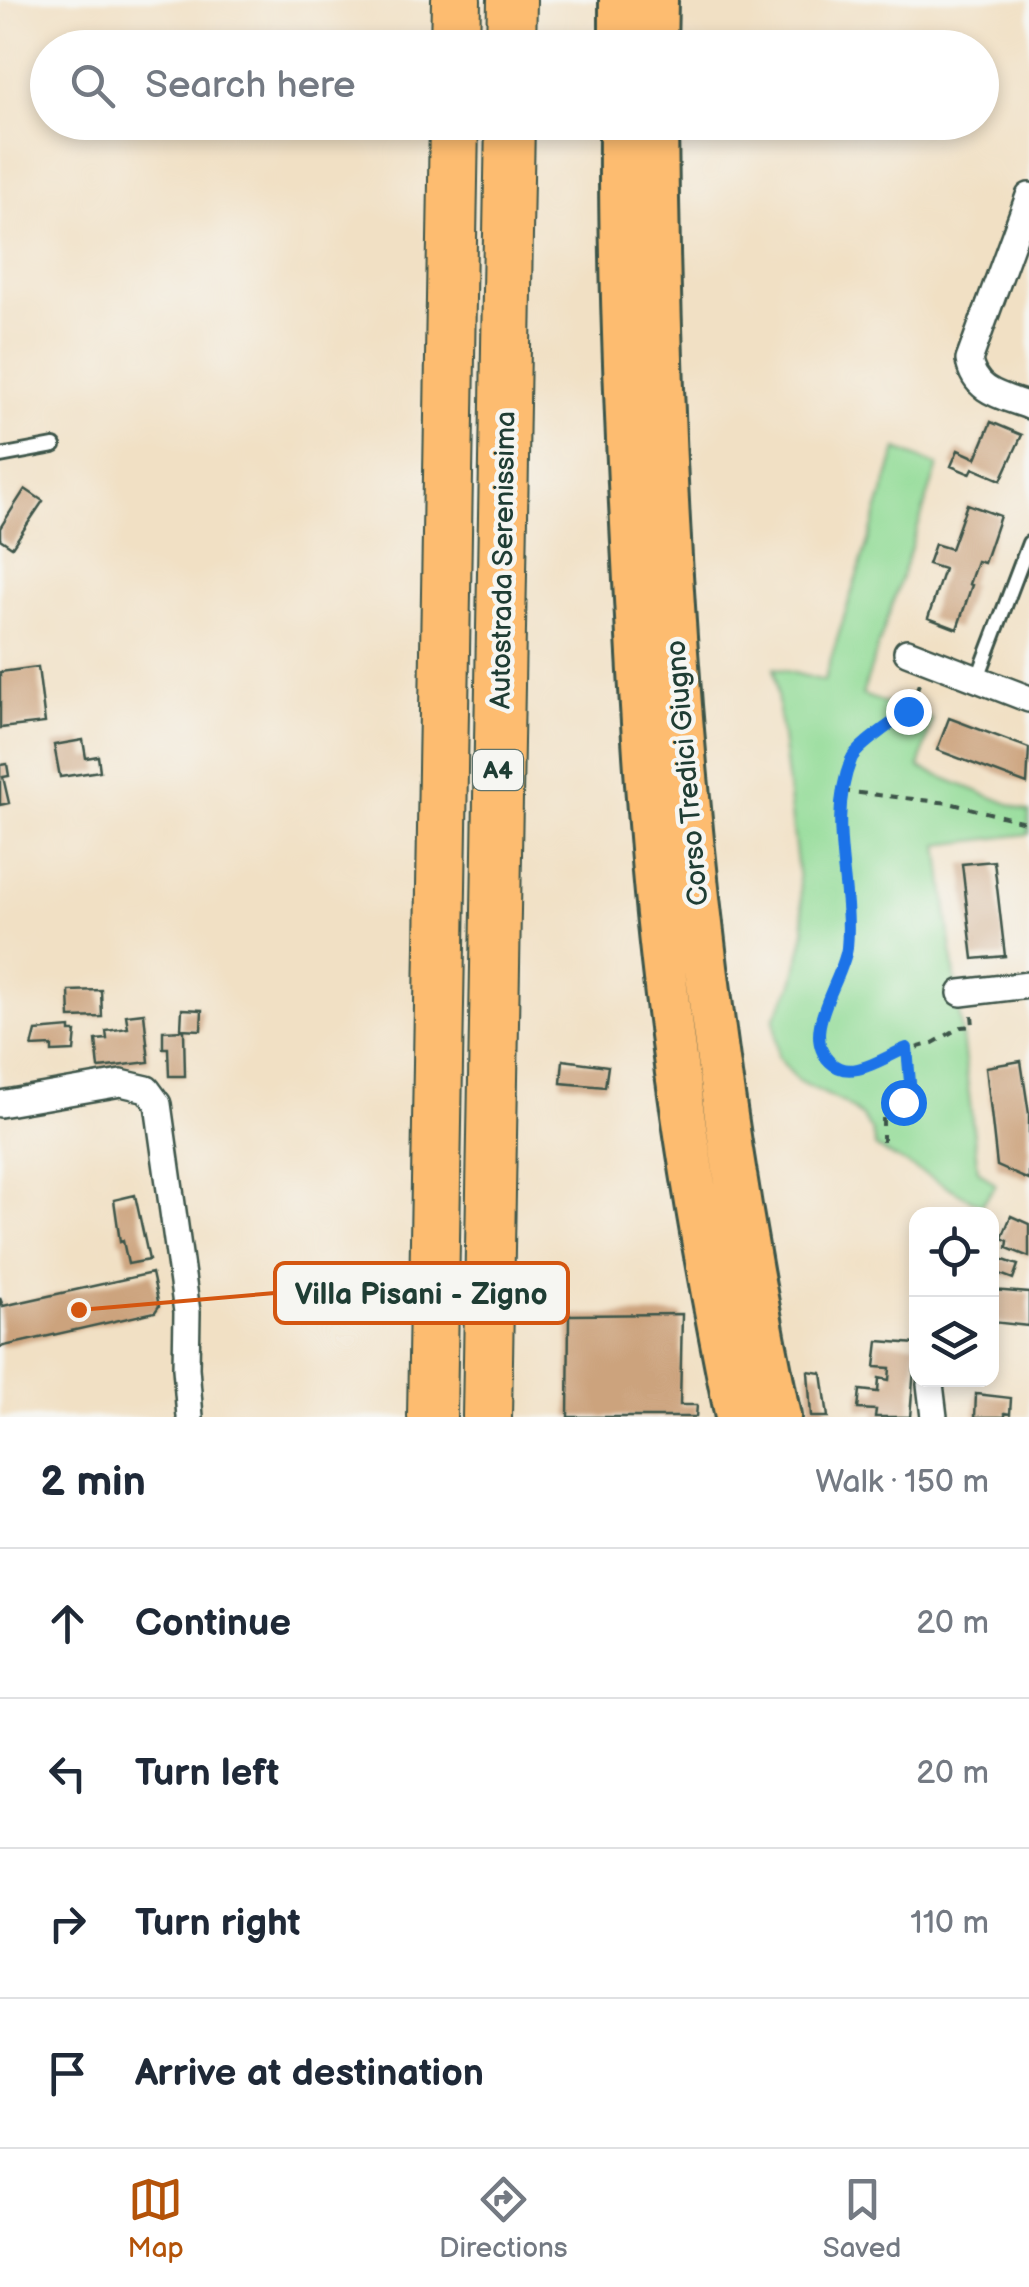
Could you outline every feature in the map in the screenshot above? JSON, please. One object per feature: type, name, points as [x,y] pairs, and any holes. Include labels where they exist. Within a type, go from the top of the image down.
[{"type":"highway","points":[[455,30],[456,0]]},
{"type":"highway","points":[[511,30],[512,0]]},
{"type":"highway","points":[[621,0],[621,30]]},
{"type":"highway","points":[[656,0],[656,30]]},
{"type":"highway","name":"Autostrada Serenissima","points":[[432,1417],[454,140]]},
{"type":"highway","name":"Autostrada Serenissima","points":[[487,1417],[510,140]]},
{"type":"highway","name":"Corso Tredici Giugno","points":[[621,140],[620,243],[642,711],[683,957],[744,1232],[779,1417]]},
{"type":"highway","name":"Corso Tredici Giugno","points":[[656,140],[662,444],[681,739],[683,957],[703,1242],[737,1417]]},
{"type":"street","points":[[1029,196],[969,360],[976,381],[986,390],[1029,406]]},
{"type":"street","points":[[918,657],[1029,699]]},
{"type":"street","points":[[965,992],[1029,985]]},
{"type":"street","points":[[0,1104],[121,1084],[147,1089],[158,1104],[188,1312],[186,1368],[190,1417]]},
{"type":"street","points":[[930,1387],[934,1417]]},
{"type":"lane","points":[[662,444],[674,340]]},
{"type":"lane","points":[[0,456],[54,446]]},
{"type":"lane","points":[[977,680],[1029,542]]},
{"type":"path","points":[[918,657],[908,711],[852,754],[842,791],[838,840],[849,925],[845,962],[822,1010],[820,1040],[828,1062],[842,1069],[862,1069],[907,1048],[933,1043],[961,1027],[973,1026],[965,992]]},
{"type":"path","points":[[842,791],[949,803],[1029,823]]},
{"type":"path","points":[[883,1142],[884,1117],[911,1094],[907,1048]]},
{"type":"green space","points":[[897,449],[938,466],[862,695],[932,719],[919,768],[1029,812],[1029,834],[939,845],[978,1170],[996,1185],[981,1205],[875,1147],[872,1131],[861,1116],[844,1103],[798,1081],[778,1057],[774,1018],[793,984],[805,932],[774,668],[824,681]]},
{"type":"building","points":[[991,422],[1022,435],[1001,480],[973,468],[970,474],[951,466],[958,450],[976,458]]},
{"type":"building","points":[[25,489],[43,501],[12,547],[0,539],[0,528]]},
{"type":"building","points":[[967,504],[1000,516],[984,563],[977,561],[957,629],[928,618],[944,569],[928,564],[935,544],[951,549]]},
{"type":"building","points":[[38,667],[45,723],[0,728],[0,672]]},
{"type":"building","points":[[949,718],[1029,748],[1027,784],[937,750]]},
{"type":"building","points":[[83,740],[86,758],[98,756],[100,771],[60,777],[54,745]]},
{"type":"building","points":[[7,764],[9,776],[3,777],[9,803],[0,805],[0,765]]},
{"type":"building","points":[[994,861],[1005,956],[973,959],[962,864]]},
{"type":"building","points":[[101,990],[102,1017],[70,1018],[69,991]]},
{"type":"building","points":[[182,1009],[202,1010],[201,1030],[181,1029]]},
{"type":"building","points":[[144,1013],[149,1062],[99,1068],[96,1040],[107,1039],[106,1031],[128,1028],[126,1015]]},
{"type":"building","points":[[70,1028],[70,1032],[76,1032],[74,1051],[52,1052],[52,1046],[32,1047],[36,1031]]},
{"type":"building","points":[[184,1030],[185,1076],[169,1076],[163,1031]]},
{"type":"building","points":[[563,1060],[608,1066],[605,1087],[561,1083]]},
{"type":"building","points":[[1021,1061],[1029,1114],[1029,1180],[997,1166],[986,1067]]},
{"type":"building","points":[[135,1195],[149,1260],[128,1264],[123,1241],[120,1242],[114,1200]]},
{"type":"building","points":[[1011,1216],[1029,1224],[1029,1257],[1007,1248],[1008,1241],[1002,1238]]},
{"type":"building","points":[[999,1258],[1018,1265],[1013,1279],[999,1274]]},
{"type":"building","points":[[152,1273],[159,1306],[155,1312],[0,1347],[0,1298],[3,1306]]},
{"type":"building","points":[[999,1291],[1029,1293],[1029,1326],[999,1323]]},
{"type":"building","points":[[682,1314],[680,1405],[697,1405],[696,1417],[568,1417],[569,1315]]},
{"type":"building","points":[[878,1341],[909,1343],[910,1417],[875,1417],[876,1410],[858,1409],[860,1390],[878,1392],[879,1378],[889,1380],[890,1368],[875,1367]]},
{"type":"building","points":[[808,1371],[822,1373],[828,1417],[811,1417]]},
{"type":"building","points":[[976,1394],[1011,1398],[1010,1414],[975,1417]]},
{"type":"place","name":"Villa Pisani - Zigno","points":[[79,1310]]},
{"type":"route","points":[[903,1102],[911,1094],[907,1048],[862,1069],[842,1069],[828,1062],[820,1040],[822,1010],[845,962],[849,925],[838,840],[842,791],[852,754],[908,711]]}]
